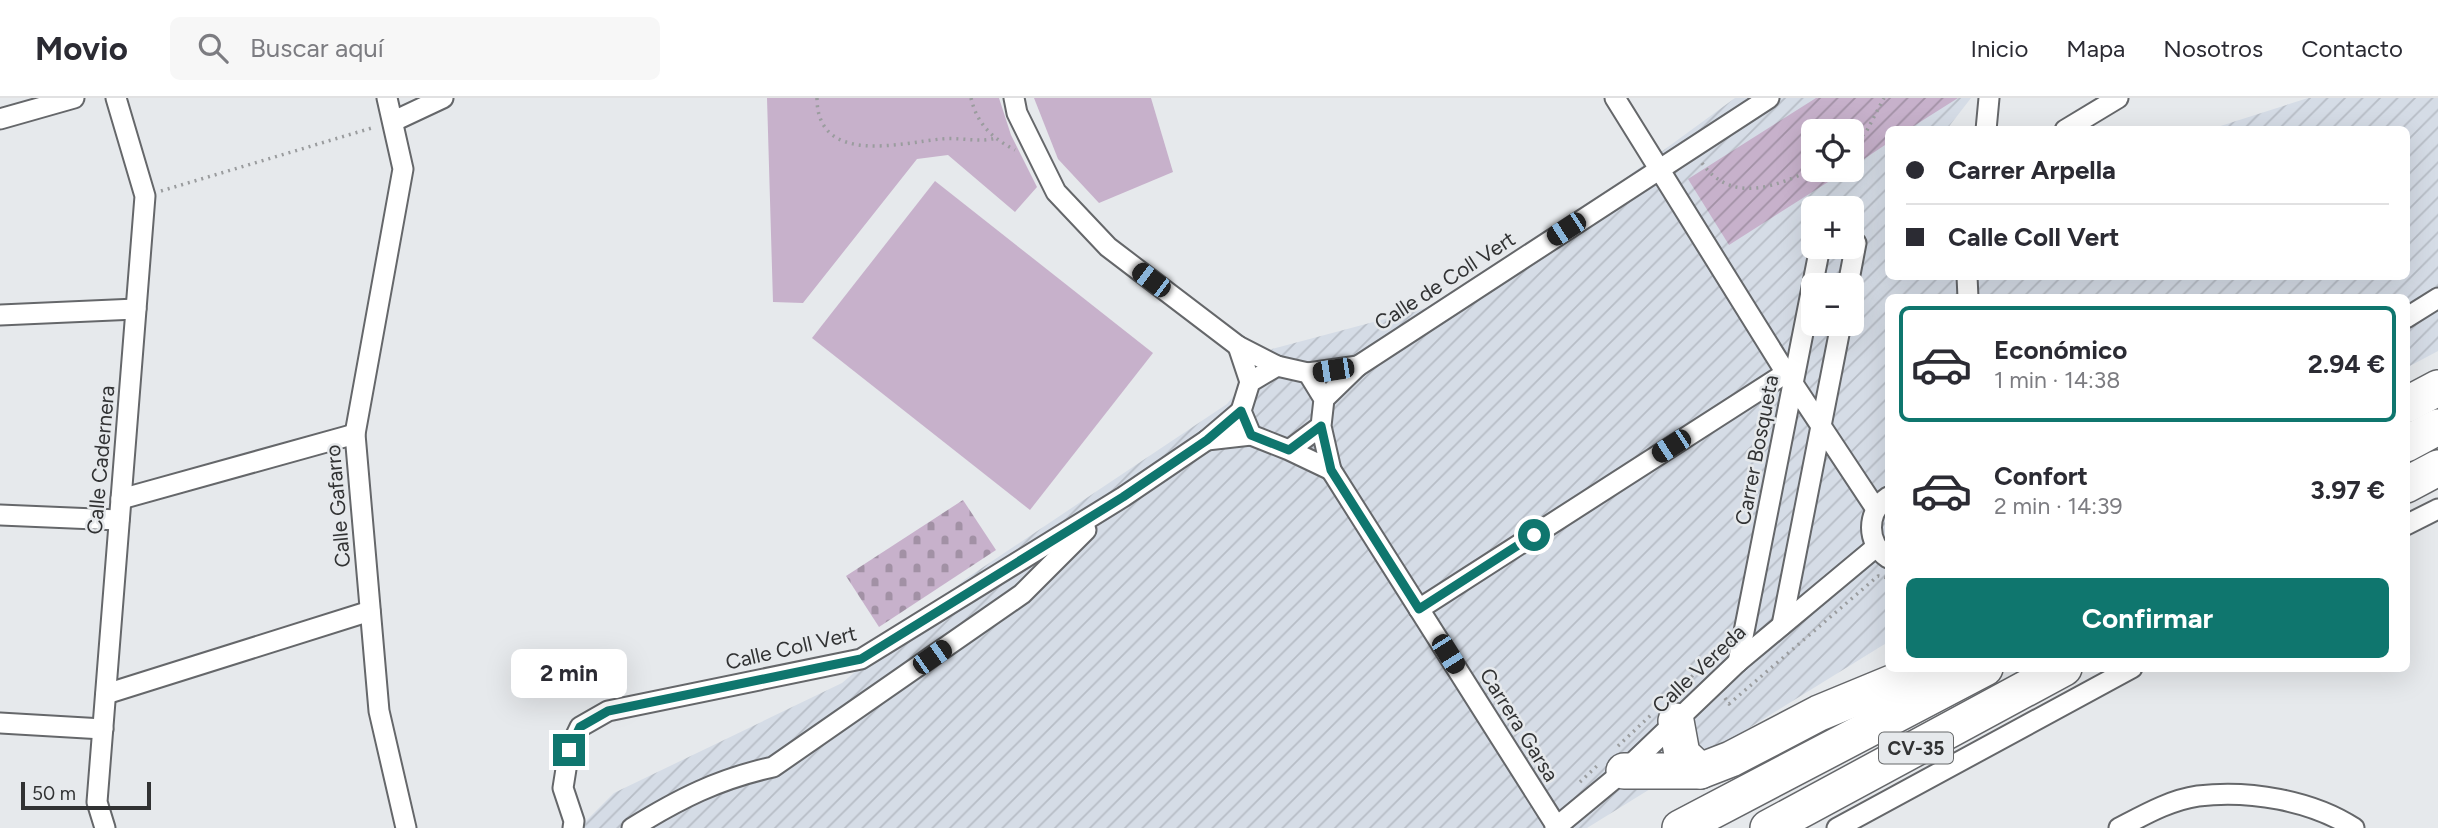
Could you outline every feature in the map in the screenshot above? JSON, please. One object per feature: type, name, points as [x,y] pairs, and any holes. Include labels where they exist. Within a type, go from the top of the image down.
[{"type":"highway","points":[[2410,403],[2438,388]]},
{"type":"highway","points":[[2410,442],[2438,427]]},
{"type":"highway","points":[[2410,483],[2438,468]]},
{"type":"highway","points":[[1624,771],[1700,771],[1731,759],[1819,713],[1919,672]]},
{"type":"highway","points":[[1694,820],[1766,765],[1846,722],[1923,672]]},
{"type":"highway","name":"CV-35","points":[[1694,820],[1803,766],[1978,672]]},
{"type":"highway","name":"CV-35","points":[[1768,828],[2057,672]]},
{"type":"highway","points":[[1676,721],[1682,754],[1700,771]]},
{"type":"street","points":[[0,119],[74,98]]},
{"type":"street","name":"Calle Cadernera","points":[[105,828],[97,802],[145,196],[116,98]]},
{"type":"street","name":"Calle Gafarro","points":[[387,98],[403,169],[355,433],[379,711],[406,828]]},
{"type":"street","points":[[394,121],[443,98]]},
{"type":"street","points":[[1014,98],[1017,113],[1056,192],[1108,247],[1238,346],[1277,366],[1308,373],[1324,399],[1321,426],[1289,450]]},
{"type":"street","points":[[1615,98],[1789,378],[1821,426],[1882,503],[1871,528],[1882,552]]},
{"type":"street","name":"Calle de Coll Vert","points":[[1324,399],[1358,366],[1769,98]]},
{"type":"street","points":[[1986,126],[1989,98]]},
{"type":"street","points":[[2072,126],[2119,98]]},
{"type":"street","name":"Carrer Bosqueta","points":[[1738,662],[1789,378],[1817,259]]},
{"type":"street","points":[[2410,316],[2438,298]]},
{"type":"street","points":[[0,315],[136,309]]},
{"type":"street","points":[[1782,625],[1839,336]]},
{"type":"street","points":[[1238,346],[1250,382],[1241,411],[1251,435],[1331,470]]},
{"type":"street","points":[[1250,382],[1277,366]]},
{"type":"street","name":"Calle de Coll Vert","points":[[1308,373],[1358,366]]},
{"type":"street","points":[[1419,609],[1789,378]]},
{"type":"street","name":"Calle Coll Vert","points":[[573,828],[574,821],[563,788],[569,750],[580,727],[608,711],[861,659],[1123,497],[1207,440],[1241,411]]},
{"type":"street","name":"Carrera Garsa","points":[[1321,426],[1331,470],[1556,827]]},
{"type":"street","points":[[121,499],[355,433]]},
{"type":"street","name":"Calle Coll Vert","points":[[1207,440],[1251,435]]},
{"type":"street","name":"Calle Coll Vert","points":[[632,828],[677,800],[730,777],[773,767],[1022,594],[1077,538],[1123,497]]},
{"type":"street","points":[[2410,523],[2438,509]]},
{"type":"street","points":[[0,515],[119,520]]},
{"type":"street","name":"Calle Vereda","points":[[1556,827],[1624,771],[1738,662],[1782,625],[1882,552]]},
{"type":"street","points":[[106,694],[370,611]]},
{"type":"street","points":[[1837,828],[2125,672]]},
{"type":"street","points":[[0,723],[103,729]]},
{"type":"street","points":[[2119,828],[2156,808],[2198,796],[2210,796],[2295,803],[2354,828]]},
{"type":"path","points":[[817,98],[817,111],[827,128],[843,141],[864,147],[888,147],[946,139],[996,138]]},
{"type":"path","points":[[971,98],[974,114],[996,138],[1020,152]]},
{"type":"path","points":[[1864,134],[1884,98]]},
{"type":"path","points":[[145,196],[394,121]]},
{"type":"path","points":[[1691,148],[1714,179],[1729,187],[1760,187],[1801,174]]},
{"type":"shaded area","points":[[1735,98],[1971,98],[1949,126],[1885,126],[1885,280],[2410,280],[2410,126],[2220,126],[2308,98],[2438,98],[2438,351],[2410,366],[2410,294],[1885,294],[1885,644],[1587,828],[579,828],[614,793],[842,683],[964,580],[1227,404],[1272,349],[1460,299]]},
{"type":"green space","points":[[767,98],[999,98],[1011,135],[1037,187],[1015,212],[948,155],[917,159],[803,303],[773,302]]},
{"type":"green space","points":[[1034,98],[1151,98],[1173,172],[1099,203],[1058,159]]},
{"type":"green space","points":[[1816,98],[1958,98],[1914,126],[1885,126],[1885,145],[1864,159],[1864,119],[1801,119],[1801,182],[1828,182],[1806,196],[1801,196],[1801,199],[1729,245],[1688,179]]},
{"type":"green space","points":[[935,181],[1153,353],[1030,510],[812,338]]},
{"type":"green space","points":[[963,500],[996,550],[879,627],[846,576]]},
{"type":"route","points":[[569,750],[580,727],[608,711],[861,659],[1123,497],[1207,440],[1241,411],[1251,435],[1289,450],[1321,426],[1331,470],[1419,609],[1534,535]]}]
